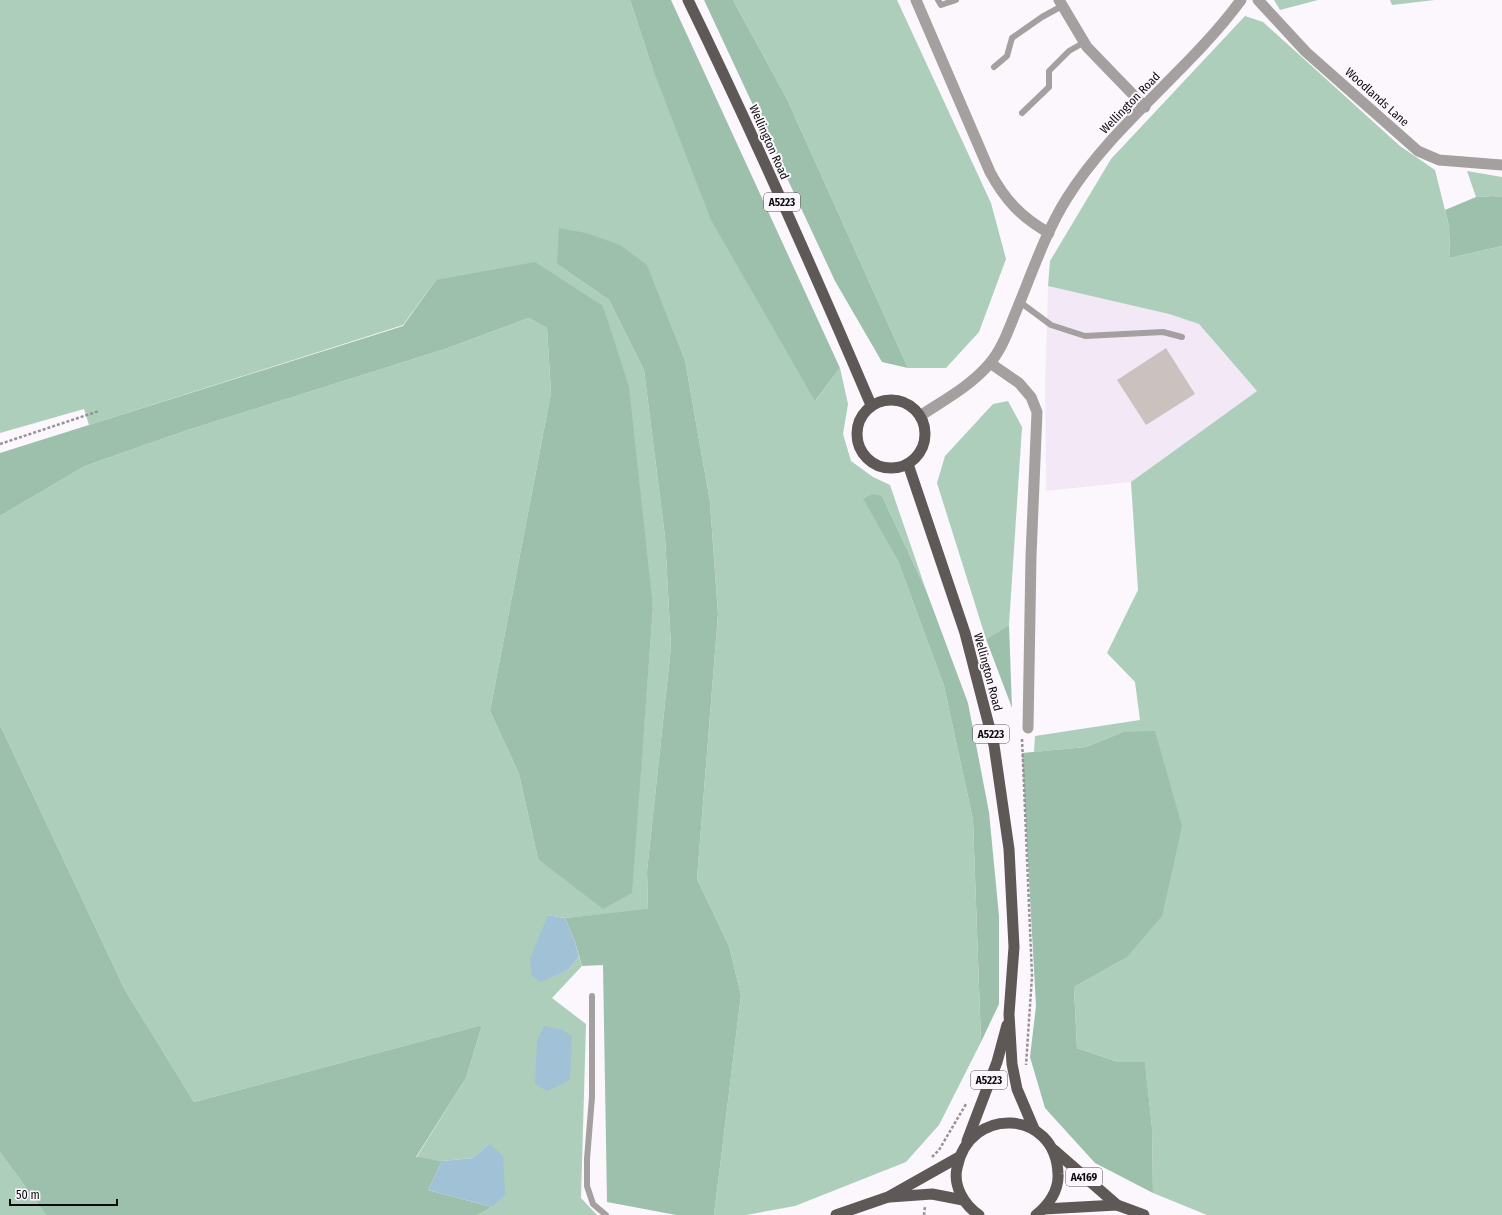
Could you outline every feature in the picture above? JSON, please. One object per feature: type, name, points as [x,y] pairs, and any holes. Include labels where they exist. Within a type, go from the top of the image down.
[{"type":"main road","name":"Wellington Road","points":[[688,0],[812,268],[871,405]]},
{"type":"main road","points":[[893,399],[904,402],[913,407],[920,416],[925,426],[925,437],[922,448],[916,457],[908,464],[897,468],[885,468],[874,464],[864,457],[858,447],[856,435],[857,424],[863,413],[871,405],[882,400],[893,399]]},
{"type":"main road","name":"Wellington Road","points":[[908,464],[965,633],[994,746],[1009,849],[1014,947],[1009,1014],[1012,1064],[1015,1082],[1024,1110],[1034,1129]]},
{"type":"main road","name":"Wellington Road","points":[[966,1144],[997,1062],[1009,1014]]},
{"type":"main road","points":[[979,1215],[972,1210],[964,1200],[958,1186],[956,1172],[959,1157],[966,1144],[976,1133],[989,1126],[1004,1122],[1019,1124],[1034,1129],[1052,1148],[1058,1163],[1058,1180],[1054,1195],[1040,1212]]},
{"type":"main road","name":"A4169","points":[[1052,1148],[1116,1205],[1144,1215]]},
{"type":"main road","points":[[836,1215],[888,1197],[959,1157]]},
{"type":"main road","points":[[888,1197],[932,1194],[964,1200]]},
{"type":"main road","name":"A4169","points":[[1040,1212],[1116,1205]]},
{"type":"street","points":[[916,0],[987,165],[1001,191],[1023,216],[1049,233]]},
{"type":"street","name":"Wellington Road","points":[[920,416],[970,381],[990,363],[1004,341],[1049,233],[1067,198],[1095,160],[1197,53],[1240,0]]},
{"type":"street","name":"Woodlands Lane","points":[[1258,0],[1306,52],[1418,151],[1439,160],[1502,165]]},
{"type":"street","points":[[1061,3],[1083,42],[1098,60],[1145,107]]},
{"type":"street","points":[[990,363],[1018,383],[1031,397],[1037,412],[1030,556],[1028,728]]},
{"type":"lane","points":[[938,0],[941,5],[956,0]]},
{"type":"lane","points":[[994,67],[1006,56],[1012,38],[1061,3]]},
{"type":"lane","points":[[1022,113],[1049,88],[1049,71],[1069,51],[1083,42]]},
{"type":"lane","points":[[1020,302],[1051,324],[1085,336],[1163,332],[1182,337]]},
{"type":"lane","points":[[592,996],[592,1097],[587,1159],[587,1186],[593,1204],[606,1215]]},
{"type":"path","points":[[0,444],[99,411]]},
{"type":"path","points":[[930,1158],[939,1150],[967,1103]]},
{"type":"shaded area","points":[[1048,286],[1169,314],[1199,324],[1257,391],[1131,482],[1046,491],[1045,382]]},
{"type":"green space","points":[[0,0],[630,0],[652,67],[816,400],[840,368],[848,404],[843,434],[851,461],[873,477],[890,485],[926,590],[882,496],[864,497],[898,561],[944,686],[973,820],[981,1042],[939,1125],[906,1162],[795,1206],[746,1215],[714,1215],[741,995],[729,946],[697,879],[718,614],[710,502],[685,360],[647,266],[557,264],[609,300],[644,370],[665,537],[671,647],[647,871],[648,910],[565,918],[548,915],[540,981],[568,970],[579,957],[582,966],[552,998],[586,1024],[581,1198],[597,1215],[477,1215],[492,1207],[489,1144],[473,1158],[442,1161],[416,1158],[466,1078],[482,1025],[194,1102],[125,990],[0,725],[0,516],[85,466],[185,431],[445,349],[529,318],[547,328],[551,393],[490,711],[519,774],[538,859],[631,893],[653,608],[603,306],[436,280],[403,325],[89,425],[84,409],[0,433]]},
{"type":"green space","points":[[630,0],[671,0],[840,368],[815,401],[711,220],[652,67]]},
{"type":"green space","points":[[704,0],[733,0],[787,99],[908,368],[882,362],[835,281]]},
{"type":"green space","points":[[733,0],[897,0],[991,203],[1006,259],[979,332],[946,368],[908,368],[787,99]]},
{"type":"green space","points":[[1274,0],[1318,0],[1280,10]]},
{"type":"green space","points":[[1390,0],[1435,0],[1392,5]]},
{"type":"green space","points":[[1245,16],[1263,22],[1400,146],[1435,170],[1449,226],[1450,258],[1502,246],[1502,1215],[1207,1215],[1153,1193],[1152,1127],[1145,1063],[1118,1062],[1077,1048],[1074,987],[1126,958],[1123,732],[1086,747],[1034,752],[1035,736],[1140,720],[1135,682],[1107,653],[1138,590],[1131,482],[1257,391],[1199,324],[1169,314],[1048,286],[1050,261],[1111,159]]},
{"type":"green space","points":[[1467,171],[1502,177],[1502,197],[1476,197]]},
{"type":"green space","points":[[1476,197],[1502,197],[1502,246],[1450,258],[1449,226],[1445,210]]},
{"type":"green space","points":[[559,228],[586,233],[620,245],[647,265],[685,360],[710,502],[718,614],[697,879],[729,946],[741,995],[714,1215],[676,1215],[607,1202],[603,965],[582,966],[575,942],[565,918],[648,909],[647,871],[671,647],[665,537],[644,370],[609,300],[557,264]]},
{"type":"green space","points":[[535,262],[603,306],[629,387],[653,608],[632,893],[603,909],[538,859],[519,774],[490,711],[551,393],[547,328],[529,318],[445,349],[185,431],[85,466],[0,516],[0,453],[403,326],[436,280]]},
{"type":"green space","points":[[1008,401],[1022,427],[1009,625],[986,639],[937,483],[945,456],[993,404]]},
{"type":"green space","points":[[873,494],[882,496],[926,590],[968,703],[989,812],[999,916],[999,1004],[981,1042],[973,820],[944,686],[898,561],[863,498]]},
{"type":"green space","points":[[1009,625],[1012,708],[986,639]]},
{"type":"green space","points":[[0,725],[125,990],[194,1102],[482,1025],[466,1078],[416,1157],[442,1161],[428,1190],[492,1207],[477,1215],[46,1215],[0,1152]]},
{"type":"green space","points":[[1155,731],[1182,826],[1162,916],[1126,958],[1074,987],[1077,1048],[1118,1062],[1145,1062],[1152,1127],[1153,1193],[1095,1163],[1045,1108],[1030,1057],[1036,1006],[1022,753],[1086,747],[1123,732]]},
{"type":"green space","points":[[0,1152],[46,1215],[0,1215]]},
{"type":"water","points":[[548,915],[565,918],[575,942],[579,957],[568,970],[540,982],[532,976],[530,959]]},
{"type":"water","points":[[544,1026],[562,1030],[572,1036],[570,1080],[547,1091],[535,1084],[537,1041]]},
{"type":"water","points":[[489,1144],[503,1156],[505,1194],[492,1207],[428,1190],[442,1161],[473,1158]]},
{"type":"building","points":[[1166,348],[1195,394],[1146,425],[1117,380]]}]
